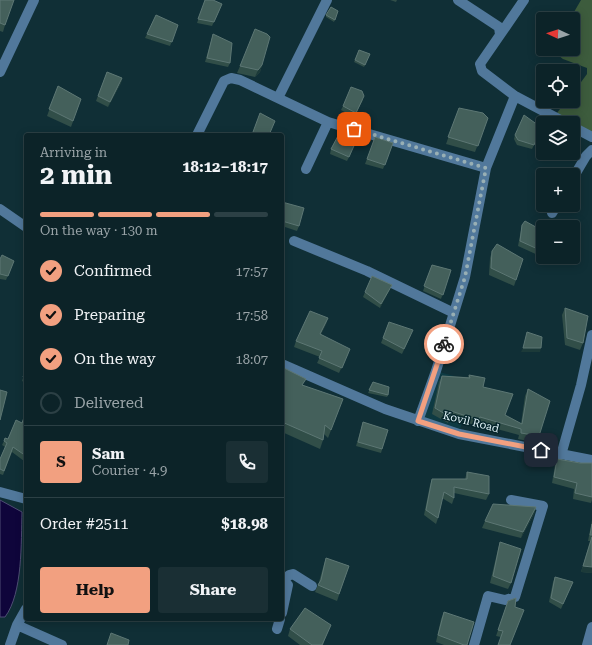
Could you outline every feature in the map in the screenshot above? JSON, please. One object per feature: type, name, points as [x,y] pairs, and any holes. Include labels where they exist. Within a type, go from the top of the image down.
[{"type":"street","points":[[0,72],[34,0]]},
{"type":"street","points":[[278,98],[326,0]]},
{"type":"street","points":[[458,0],[499,27],[500,35]]},
{"type":"street","points":[[524,0],[480,64],[482,72],[515,96],[553,116]]},
{"type":"street","points":[[198,133],[224,82],[231,78],[240,80],[328,122],[486,168]]},
{"type":"street","points":[[418,421],[465,277],[486,168],[515,96]]},
{"type":"street","points":[[306,169],[328,122]]},
{"type":"street","points":[[580,131],[592,137]]},
{"type":"street","points":[[579,168],[586,156],[592,150]]},
{"type":"street","points":[[0,209],[24,225]]},
{"type":"street","points":[[294,241],[367,271],[454,313]]},
{"type":"street","points":[[561,455],[581,385],[592,335]]},
{"type":"street","name":"Kovil Road","points":[[284,365],[385,409],[459,434],[592,460]]},
{"type":"street","points":[[0,492],[24,499]]},
{"type":"street","points":[[474,645],[488,596],[505,600],[515,598],[544,506],[512,500]]},
{"type":"street","points":[[284,579],[293,574],[312,586]]},
{"type":"street","points":[[284,581],[288,585],[284,605]]},
{"type":"street","points":[[10,645],[17,625],[24,613]]},
{"type":"street","points":[[17,625],[62,645]]},
{"type":"street","points":[[587,645],[592,627]]},
{"type":"shaded area","points":[[436,371],[467,381],[466,407],[459,434],[418,421]]},
{"type":"shaded area","points":[[0,500],[22,512],[21,552],[18,581],[11,607],[5,617],[0,617]]},
{"type":"green space","points":[[581,0],[592,0],[592,137],[580,131],[580,116],[555,116],[561,108],[580,108],[580,84],[587,74],[587,68],[580,64],[563,59],[559,56],[580,56],[580,12],[574,12]]},
{"type":"building","points":[[0,0],[14,0],[5,25],[0,23]]},
{"type":"building","points":[[205,0],[213,0],[222,4],[214,22],[198,19]]},
{"type":"building","points":[[331,7],[338,11],[335,20],[326,15]]},
{"type":"building","points":[[156,15],[178,25],[172,42],[147,34]]},
{"type":"building","points":[[255,29],[267,34],[270,37],[262,65],[258,70],[240,66]]},
{"type":"building","points":[[213,34],[232,43],[230,63],[207,58]]},
{"type":"building","points":[[359,50],[370,54],[365,65],[355,60]]},
{"type":"building","points":[[107,72],[122,78],[110,102],[98,96]]},
{"type":"building","points":[[58,86],[81,99],[73,121],[49,109]]},
{"type":"building","points":[[351,87],[362,91],[364,96],[356,113],[343,106]]},
{"type":"building","points":[[459,108],[483,113],[488,118],[478,146],[448,137]]},
{"type":"building","points":[[260,113],[275,121],[270,133],[253,132]]},
{"type":"building","points":[[524,115],[536,124],[536,141],[534,145],[518,140],[515,135]]},
{"type":"building","points":[[339,134],[356,141],[349,157],[331,149]]},
{"type":"building","points":[[375,137],[393,143],[385,165],[367,159]]},
{"type":"building","points":[[284,203],[304,208],[299,226],[284,222]]},
{"type":"building","points":[[525,221],[536,227],[536,248],[520,241],[522,225]]},
{"type":"building","points":[[497,244],[523,259],[516,280],[491,268],[492,251]]},
{"type":"building","points":[[2,255],[14,261],[8,276],[0,274],[0,259]]},
{"type":"building","points":[[432,265],[451,270],[443,295],[424,286]]},
{"type":"building","points":[[372,276],[392,285],[381,304],[365,292]]},
{"type":"building","points":[[565,308],[588,316],[583,343],[567,338]]},
{"type":"building","points":[[310,311],[328,318],[320,334],[350,349],[342,368],[319,358],[322,351],[296,341]]},
{"type":"building","points":[[389,322],[413,330],[404,349],[383,338]]},
{"type":"building","points":[[527,332],[542,337],[541,348],[523,348]]},
{"type":"building","points":[[284,368],[306,379],[302,385],[343,399],[331,430],[325,425],[323,440],[284,423]]},
{"type":"building","points":[[469,375],[485,378],[483,387],[513,394],[505,415],[522,424],[528,389],[550,401],[539,436],[521,433],[521,429],[480,417],[479,420],[451,411],[450,417],[435,408],[442,376],[470,378]]},
{"type":"building","points":[[373,382],[389,387],[388,395],[369,390]]},
{"type":"building","points":[[0,390],[7,392],[0,420]]},
{"type":"building","points":[[24,418],[24,455],[13,447],[4,471],[0,469],[0,459],[7,443],[4,441],[5,438],[8,439],[16,420],[22,423]]},
{"type":"building","points":[[363,422],[388,430],[382,449],[358,442]]},
{"type":"building","points":[[557,459],[580,463],[592,463],[592,497],[575,493],[577,483],[554,477]]},
{"type":"building","points":[[467,472],[489,476],[489,494],[454,487],[454,498],[444,492],[438,518],[426,510],[432,479],[467,479]]},
{"type":"building","points":[[493,504],[536,507],[523,532],[485,521]]},
{"type":"building","points":[[592,524],[592,535],[590,535]]},
{"type":"building","points":[[592,537],[592,567],[583,566]]},
{"type":"building","points":[[500,542],[521,549],[511,583],[493,576]]},
{"type":"building","points":[[326,558],[349,566],[339,594],[318,585],[321,580]]},
{"type":"building","points":[[555,577],[573,582],[563,604],[551,598]]},
{"type":"building","points":[[516,598],[515,607],[524,610],[510,645],[498,645],[503,631],[498,630],[508,601]]},
{"type":"building","points":[[305,608],[331,625],[322,645],[312,645],[290,629]]},
{"type":"building","points":[[444,612],[474,622],[467,645],[438,635]]},
{"type":"building","points":[[111,633],[129,640],[128,645],[107,645]]},
{"type":"way so far","points":[[354,129],[486,168],[465,277],[444,344]]},
{"type":"route","points":[[444,344],[418,421],[459,434],[541,450]]}]
